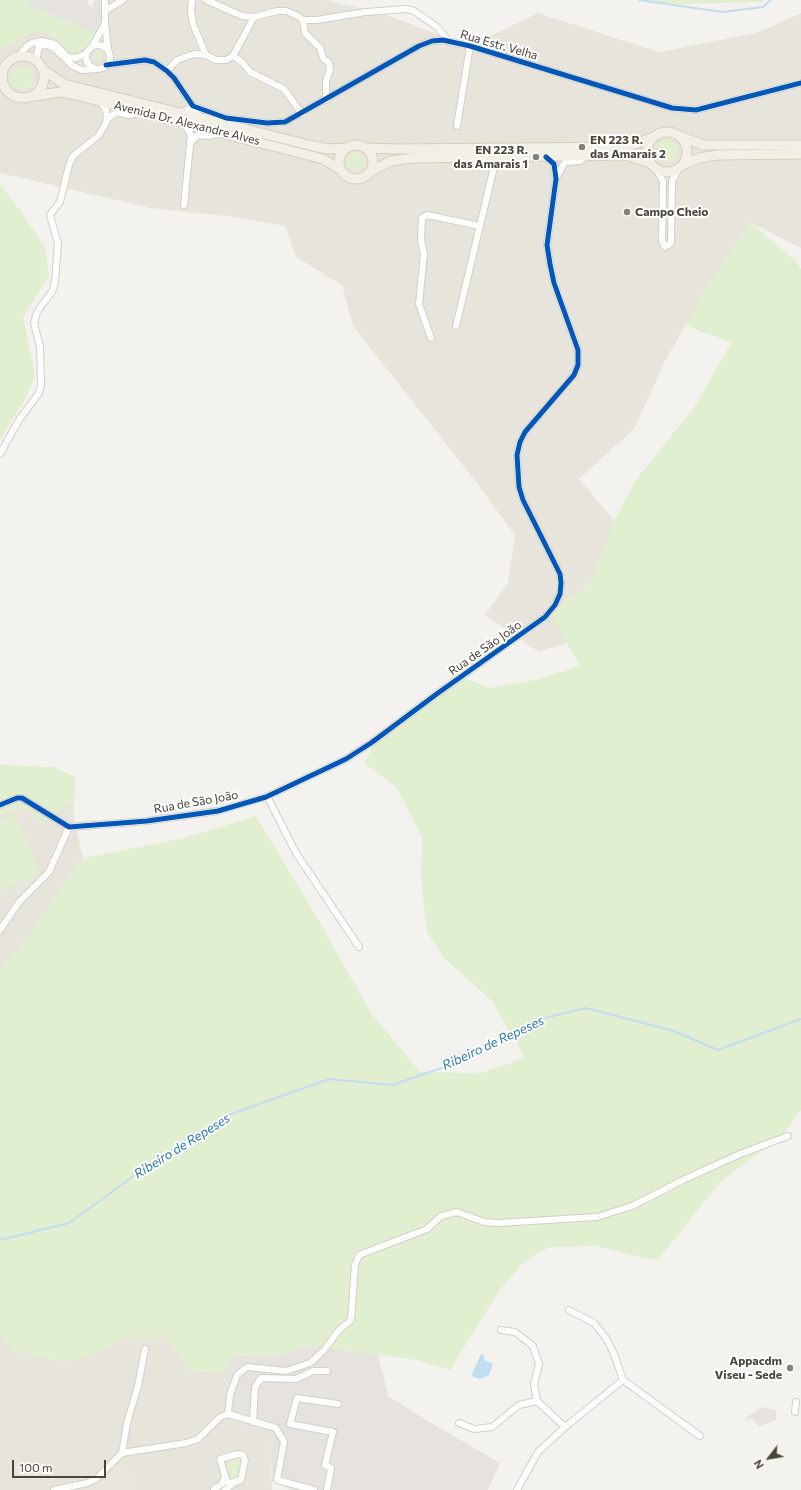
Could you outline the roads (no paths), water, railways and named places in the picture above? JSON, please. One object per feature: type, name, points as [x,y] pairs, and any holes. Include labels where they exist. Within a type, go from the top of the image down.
[{"type":"main road","points":[[0,62],[15,58],[24,56],[36,61],[42,69],[44,76],[40,89],[29,97],[15,96],[2,86],[4,69],[15,58]]},
{"type":"main road","name":"Avenida Dr. Alexandre Alves","points":[[42,69],[64,84],[182,117],[223,132],[323,159],[341,170]]},
{"type":"main road","name":"Avenida Dr. Alexandre Alves","points":[[29,97],[60,92],[142,112],[182,117],[200,117],[327,149],[346,148]]},
{"type":"main road","points":[[366,148],[372,156],[373,167],[370,172],[366,176],[355,179],[344,174],[341,170],[340,156],[346,148],[356,145],[366,148],[398,149],[626,147],[669,131],[703,145],[801,145]]},
{"type":"main road","points":[[680,136],[687,146],[688,152],[682,166]]},
{"type":"main road","points":[[652,138],[647,150],[653,166]]},
{"type":"main road","points":[[370,172],[397,159],[626,155],[668,172],[699,158],[718,155],[801,154]]},
{"type":"street","points":[[105,0],[105,23],[110,58],[106,65]]},
{"type":"street","points":[[105,11],[123,0]]},
{"type":"street","points":[[192,0],[191,11],[193,24],[206,55]]},
{"type":"street","points":[[206,0],[242,16],[254,17],[277,11],[298,16],[302,20],[305,33],[320,48],[323,58],[329,64],[330,70],[326,81],[326,100]]},
{"type":"street","points":[[302,20],[317,20],[366,12],[406,9],[414,11],[437,27],[449,41]]},
{"type":"street","points":[[167,71],[177,60],[194,54],[206,55],[216,60],[226,60],[233,56],[254,17]]},
{"type":"street","points":[[15,58],[32,43],[41,41],[55,44],[68,56],[76,58],[86,54],[93,45],[105,23]]},
{"type":"street","name":"Rua Estr. Velha","points":[[193,106],[226,118],[267,124],[285,122],[302,114],[419,46],[432,41],[449,41],[470,46],[672,108],[696,110],[801,83]]},
{"type":"street","points":[[36,61],[39,46],[48,45],[54,48],[73,66],[82,70],[96,69],[106,65],[145,60],[154,62],[167,71],[183,89],[193,106],[194,111],[200,117]]},
{"type":"street","points":[[93,45],[102,45],[108,50]]},
{"type":"street","points":[[458,126],[470,46]]},
{"type":"street","points":[[86,54],[89,65],[96,69]]},
{"type":"street","points":[[233,56],[243,63],[250,72],[284,89],[302,114]]},
{"type":"street","points":[[100,101],[106,110],[107,119]]},
{"type":"street","points":[[184,205],[191,135],[182,117],[193,106]]},
{"type":"street","points":[[0,454],[19,420],[39,393],[41,385],[40,347],[34,323],[37,312],[53,290],[55,282],[58,244],[50,215],[60,202],[69,165],[73,156],[98,136],[107,119],[117,112],[130,115],[142,112]]},
{"type":"street","points":[[190,143],[198,135],[210,136],[223,132]]},
{"type":"street","points":[[556,179],[565,162],[580,161],[586,156]]},
{"type":"street","points":[[456,326],[493,171],[494,157]]},
{"type":"street","points":[[546,157],[554,164],[556,179]]},
{"type":"street","points":[[653,166],[663,181],[662,242],[664,247],[671,243],[672,181],[682,166]]},
{"type":"street","name":"Rua de São João","points":[[69,827],[147,821],[218,811],[267,796],[346,759],[371,744],[545,617],[555,605],[560,594],[562,583],[560,574],[522,500],[519,487],[517,455],[520,442],[525,432],[574,375],[578,365],[578,350],[554,283],[547,245],[556,179]]},
{"type":"street","points":[[431,338],[419,304],[424,254],[421,240],[422,218],[427,215],[480,226]]},
{"type":"street","points":[[267,796],[296,853],[359,947]]},
{"type":"street","points":[[0,805],[17,798],[22,798],[69,827],[49,872],[19,902],[0,930]]},
{"type":"street","points":[[228,1414],[230,1394],[237,1375],[247,1367],[286,1371],[310,1363],[325,1349],[339,1330],[351,1320],[354,1265],[359,1255],[427,1229],[441,1216],[457,1212],[484,1222],[498,1223],[597,1218],[632,1206],[740,1154],[788,1136]]},
{"type":"street","points":[[569,1310],[594,1323],[606,1338],[614,1354],[623,1380],[700,1436]]},
{"type":"street","points":[[501,1330],[515,1332],[533,1346],[539,1364],[534,1385],[537,1401],[565,1426]]},
{"type":"street","points":[[54,1490],[79,1487],[96,1479],[122,1453],[127,1424],[138,1386],[145,1349]]},
{"type":"street","points":[[253,1422],[255,1386],[261,1378],[296,1379],[313,1371],[327,1371]]},
{"type":"street","points":[[517,1490],[538,1452],[565,1426],[623,1380]]},
{"type":"street","points":[[327,1490],[331,1468],[325,1465],[333,1432],[290,1424],[297,1398],[338,1404]]},
{"type":"street","points":[[459,1423],[474,1429],[492,1427],[519,1405],[537,1401]]},
{"type":"street","points":[[795,1412],[796,1402]]},
{"type":"street","points":[[122,1453],[198,1439],[220,1417],[228,1414],[276,1428],[284,1442],[277,1480],[314,1490]]},
{"type":"street","points":[[225,1490],[237,1481],[241,1480],[245,1460],[241,1454],[220,1459],[225,1476],[230,1483],[237,1481]]},
{"type":"street","points":[[213,1490],[222,1484],[225,1476]]},
{"type":"water","points":[[481,1354],[483,1354],[485,1361],[493,1363],[489,1375],[480,1379],[473,1377],[472,1374]]},
{"type":"waterway","points":[[639,0],[722,12],[763,7],[771,0]]},
{"type":"waterway","name":"Ribeiro de Repeses","points":[[0,1240],[69,1223],[163,1155],[223,1117],[329,1079],[392,1085],[456,1063],[528,1023],[540,1019],[586,1008],[674,1031],[718,1050],[801,1019]]},
{"type":"place","name":"EN 223 R. das Amarais 2","points":[[582,147]]},
{"type":"place","name":"EN 223 R. das Amarais 1","points":[[536,157]]},
{"type":"place","name":"Campo Cheio","points":[[627,212]]},
{"type":"place","name":"Appacdm Viseu - Sede","points":[[790,1368]]}]
